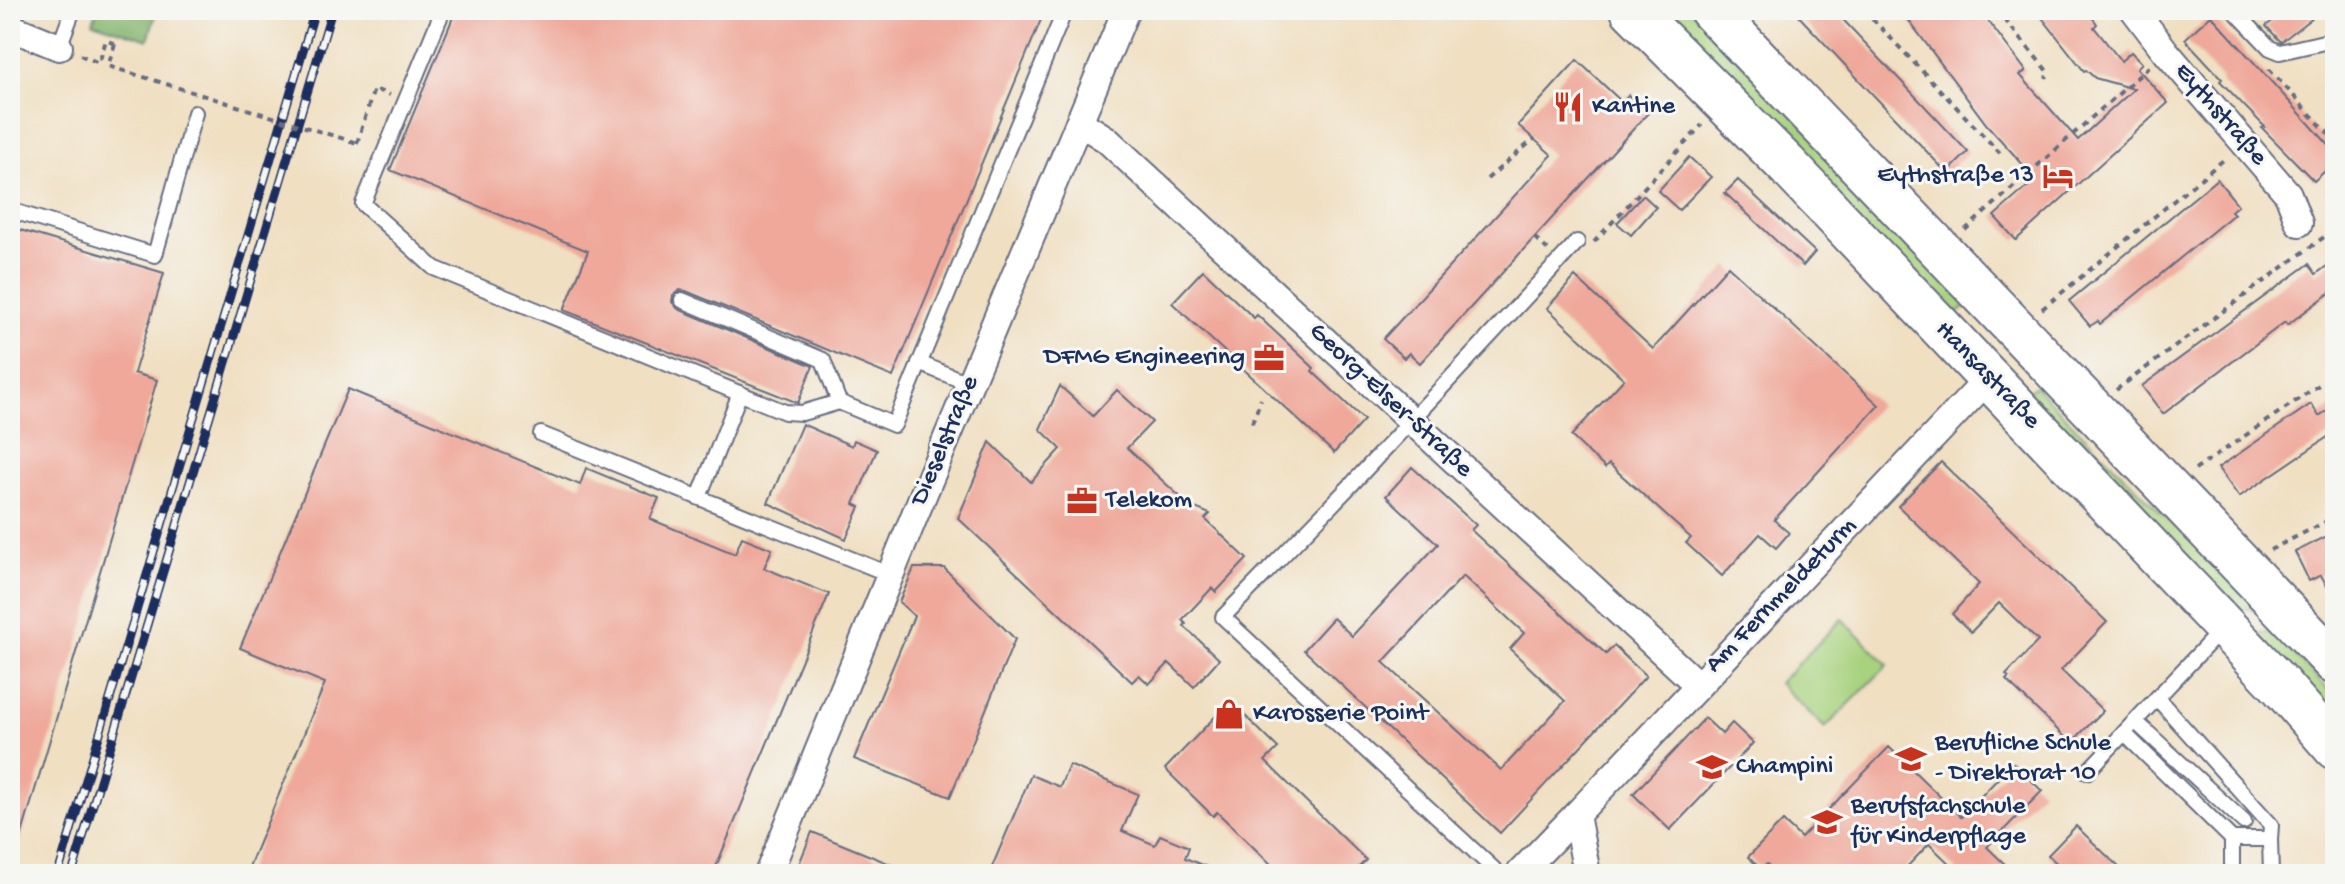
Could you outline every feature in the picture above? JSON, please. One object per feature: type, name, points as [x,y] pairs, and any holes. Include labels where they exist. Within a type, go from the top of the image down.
[{"type":"main road","name":"Hansastraße","points":[[1632,10],[1775,153],[2225,626],[2335,748]]},
{"type":"main road","name":"Hansastraße","points":[[1711,10],[1789,88],[2335,663]]},
{"type":"main road","points":[[1989,378],[2008,367],[2020,368],[2079,394]]},
{"type":"main road","points":[[2225,626],[2262,620],[2299,625]]},
{"type":"street","name":"Dieselstraße","points":[[768,874],[1126,10]]},
{"type":"street","name":"Eythstraße","points":[[2134,10],[2166,52],[2288,194],[2299,223]]},
{"type":"street","points":[[10,27],[59,47]]},
{"type":"street","name":"Georg-Elser-Straße","points":[[1079,122],[1106,139],[1697,684]]},
{"type":"street","name":"Am Fernmeldeturm","points":[[1519,874],[1989,378]]},
{"type":"street","points":[[1576,815],[1587,874]]},
{"type":"lane","points":[[59,47],[73,10]]},
{"type":"lane","points":[[443,10],[363,204],[434,268],[785,412],[802,413],[839,402],[894,425],[1065,10]]},
{"type":"lane","points":[[2234,10],[2270,48],[2280,52],[2324,42]]},
{"type":"lane","points":[[10,210],[155,255],[195,113]]},
{"type":"lane","points":[[1499,874],[1223,617],[1582,246]]},
{"type":"lane","points":[[682,300],[823,360],[839,402]]},
{"type":"lane","points":[[919,363],[970,384]]},
{"type":"lane","points":[[699,497],[740,393]]},
{"type":"lane","points":[[541,434],[891,575]]},
{"type":"lane","points":[[2087,772],[2225,626]]},
{"type":"lane","points":[[2157,698],[2271,825],[2271,874]]},
{"type":"lane","points":[[2135,721],[2244,822]]},
{"type":"lane","points":[[2124,733],[2232,839],[2270,839]]},
{"type":"lane","points":[[2232,839],[2232,874]]},
{"type":"path","points":[[1864,10],[2000,153]]},
{"type":"path","points":[[1997,10],[2048,72],[2046,78]]},
{"type":"path","points":[[101,56],[106,40],[115,44],[108,66],[357,143],[374,89],[405,102]]},
{"type":"path","points":[[1957,236],[2166,52]]},
{"type":"path","points":[[2266,65],[2335,141]]},
{"type":"path","points":[[1582,246],[1706,120]]},
{"type":"path","points":[[1487,179],[1534,139]]},
{"type":"path","points":[[2034,316],[2244,143]]},
{"type":"path","points":[[2079,394],[2335,229]]},
{"type":"path","points":[[2188,475],[2335,374]]},
{"type":"path","points":[[1252,423],[1261,399]]},
{"type":"path","points":[[2263,554],[2335,517]]},
{"type":"green space","points":[[97,10],[157,10],[148,40],[93,22]]},
{"type":"green space","points":[[1649,10],[1691,10],[1973,300],[1951,320]]},
{"type":"green space","points":[[2035,386],[2171,523],[2225,568],[2260,611],[2220,604],[2023,397]]},
{"type":"green space","points":[[1842,619],[1888,665],[1825,728],[1779,683]]},
{"type":"green space","points":[[2273,632],[2335,697],[2335,714],[2259,637],[2261,633]]},
{"type":"building","points":[[456,10],[1045,10],[893,377],[686,291],[680,290],[673,295],[672,302],[678,309],[813,366],[798,403],[564,310],[588,251],[390,170]]},
{"type":"building","points":[[1793,10],[1834,10],[1968,152],[1947,173]]},
{"type":"building","points":[[1901,10],[1980,10],[2026,71],[2020,75],[2078,140],[2134,89],[2095,78],[2084,71],[2036,10],[2087,10],[2097,24],[2094,27],[2121,61],[2131,52],[2142,63],[2137,68],[2168,103],[2016,240],[1994,216],[2036,179],[1987,125]]},
{"type":"building","points":[[2286,10],[2322,10],[2281,42],[2266,26]]},
{"type":"building","points":[[2211,15],[2335,152],[2335,162],[2314,181],[2262,128],[2265,127],[2185,39]]},
{"type":"building","points":[[1577,60],[1622,102],[1628,95],[1648,113],[1420,363],[1409,353],[1404,358],[1383,339],[1552,155],[1518,125]]},
{"type":"building","points":[[1689,157],[1711,177],[1679,210],[1658,191]]},
{"type":"building","points":[[2217,179],[2238,205],[2231,211],[2234,214],[2100,324],[2098,321],[2090,326],[2069,301]]},
{"type":"building","points":[[1738,180],[1815,252],[1803,266],[1725,193]]},
{"type":"building","points":[[1643,195],[1656,207],[1631,235],[1617,223]]},
{"type":"building","points":[[10,227],[164,273],[134,373],[157,380],[15,857],[10,857]]},
{"type":"building","points":[[2335,260],[2335,289],[2287,325],[2285,322],[2163,414],[2142,386],[2309,264],[2316,274]]},
{"type":"building","points":[[1728,266],[1879,405],[1774,520],[1789,533],[1776,548],[1760,534],[1722,576],[1686,543],[1691,538],[1609,464],[1605,468],[1571,436],[1624,379],[1547,308],[1575,277],[1653,349]]},
{"type":"building","points":[[1203,270],[1314,368],[1312,371],[1364,420],[1334,453],[1172,303]]},
{"type":"building","points":[[1060,386],[1093,416],[1117,390],[1152,422],[1127,448],[1190,506],[1210,514],[1205,519],[1247,559],[1216,592],[1212,588],[1182,620],[1186,624],[1184,626],[1219,659],[1194,687],[1169,663],[1149,684],[1139,675],[1132,682],[958,518],[990,442],[1031,482],[1061,449],[1040,429]]},
{"type":"building","points":[[348,389],[580,485],[586,468],[659,498],[650,519],[735,554],[742,537],[772,549],[764,568],[829,594],[713,874],[246,874],[325,683],[240,648]]},
{"type":"building","points":[[2311,404],[2319,416],[2335,405],[2335,432],[2239,497],[2218,468]]},
{"type":"building","points":[[802,424],[852,446],[854,440],[877,450],[854,504],[860,507],[846,539],[768,503]]},
{"type":"building","points":[[1941,462],[2107,622],[2061,670],[2103,711],[2071,743],[2006,680],[2009,677],[2006,675],[2038,641],[1999,603],[1971,632],[1952,614],[1979,584],[1898,506]]},
{"type":"building","points":[[1412,467],[1476,525],[1471,530],[1606,654],[1614,646],[1646,676],[1500,833],[1304,650],[1333,618],[1352,636],[1438,544],[1386,496]],"holes":[[[1463,576],[1524,633],[1510,649],[1565,701],[1501,770],[1383,662]]]},
{"type":"building","points":[[2335,532],[2335,601],[2321,575],[2309,581],[2295,552]]},
{"type":"building","points":[[914,568],[944,568],[1015,639],[950,797],[854,759],[914,616],[899,602]]},
{"type":"building","points":[[1230,701],[1278,748],[1265,761],[1366,860],[1352,874],[1281,874],[1217,812],[1213,816],[1165,769]]},
{"type":"building","points":[[1705,718],[1722,734],[1732,723],[1753,743],[1670,830],[1633,794]]},
{"type":"building","points":[[1889,747],[1961,817],[2013,763],[2042,791],[1987,847],[2015,874],[1960,874],[1929,844],[1900,874],[1778,874],[1767,864],[1761,869],[1748,857],[1783,821],[1801,838]]},
{"type":"building","points":[[1069,765],[1138,794],[1122,831],[1155,845],[1160,835],[1189,847],[1185,858],[1224,874],[989,874],[1031,775],[1060,787]]},
{"type":"building","points":[[2076,826],[2126,874],[2068,874],[2048,855]]},
{"type":"building","points":[[812,832],[912,873],[912,874],[795,874]]},
{"type":"railway","points":[[58,874],[315,10]]},
{"type":"railway","points":[[72,874],[332,10]]},
{"type":"place","name":"Kantine","points":[[1568,107]]},
{"type":"place","name":"Eythstraße 13","points":[[2058,176]]},
{"type":"place","name":"DFMG Engineering","points":[[1269,358]]},
{"type":"place","name":"Telekom","points":[[1082,501]]},
{"type":"place","name":"Karosserie Point","points":[[1229,714]]},
{"type":"place","name":"Berufliche Schule - Direktorat 10","points":[[1911,759]]},
{"type":"place","name":"Champini","points":[[1712,767]]},
{"type":"place","name":"Berufsfachschule für Kinderpflage","points":[[1827,822]]}]
